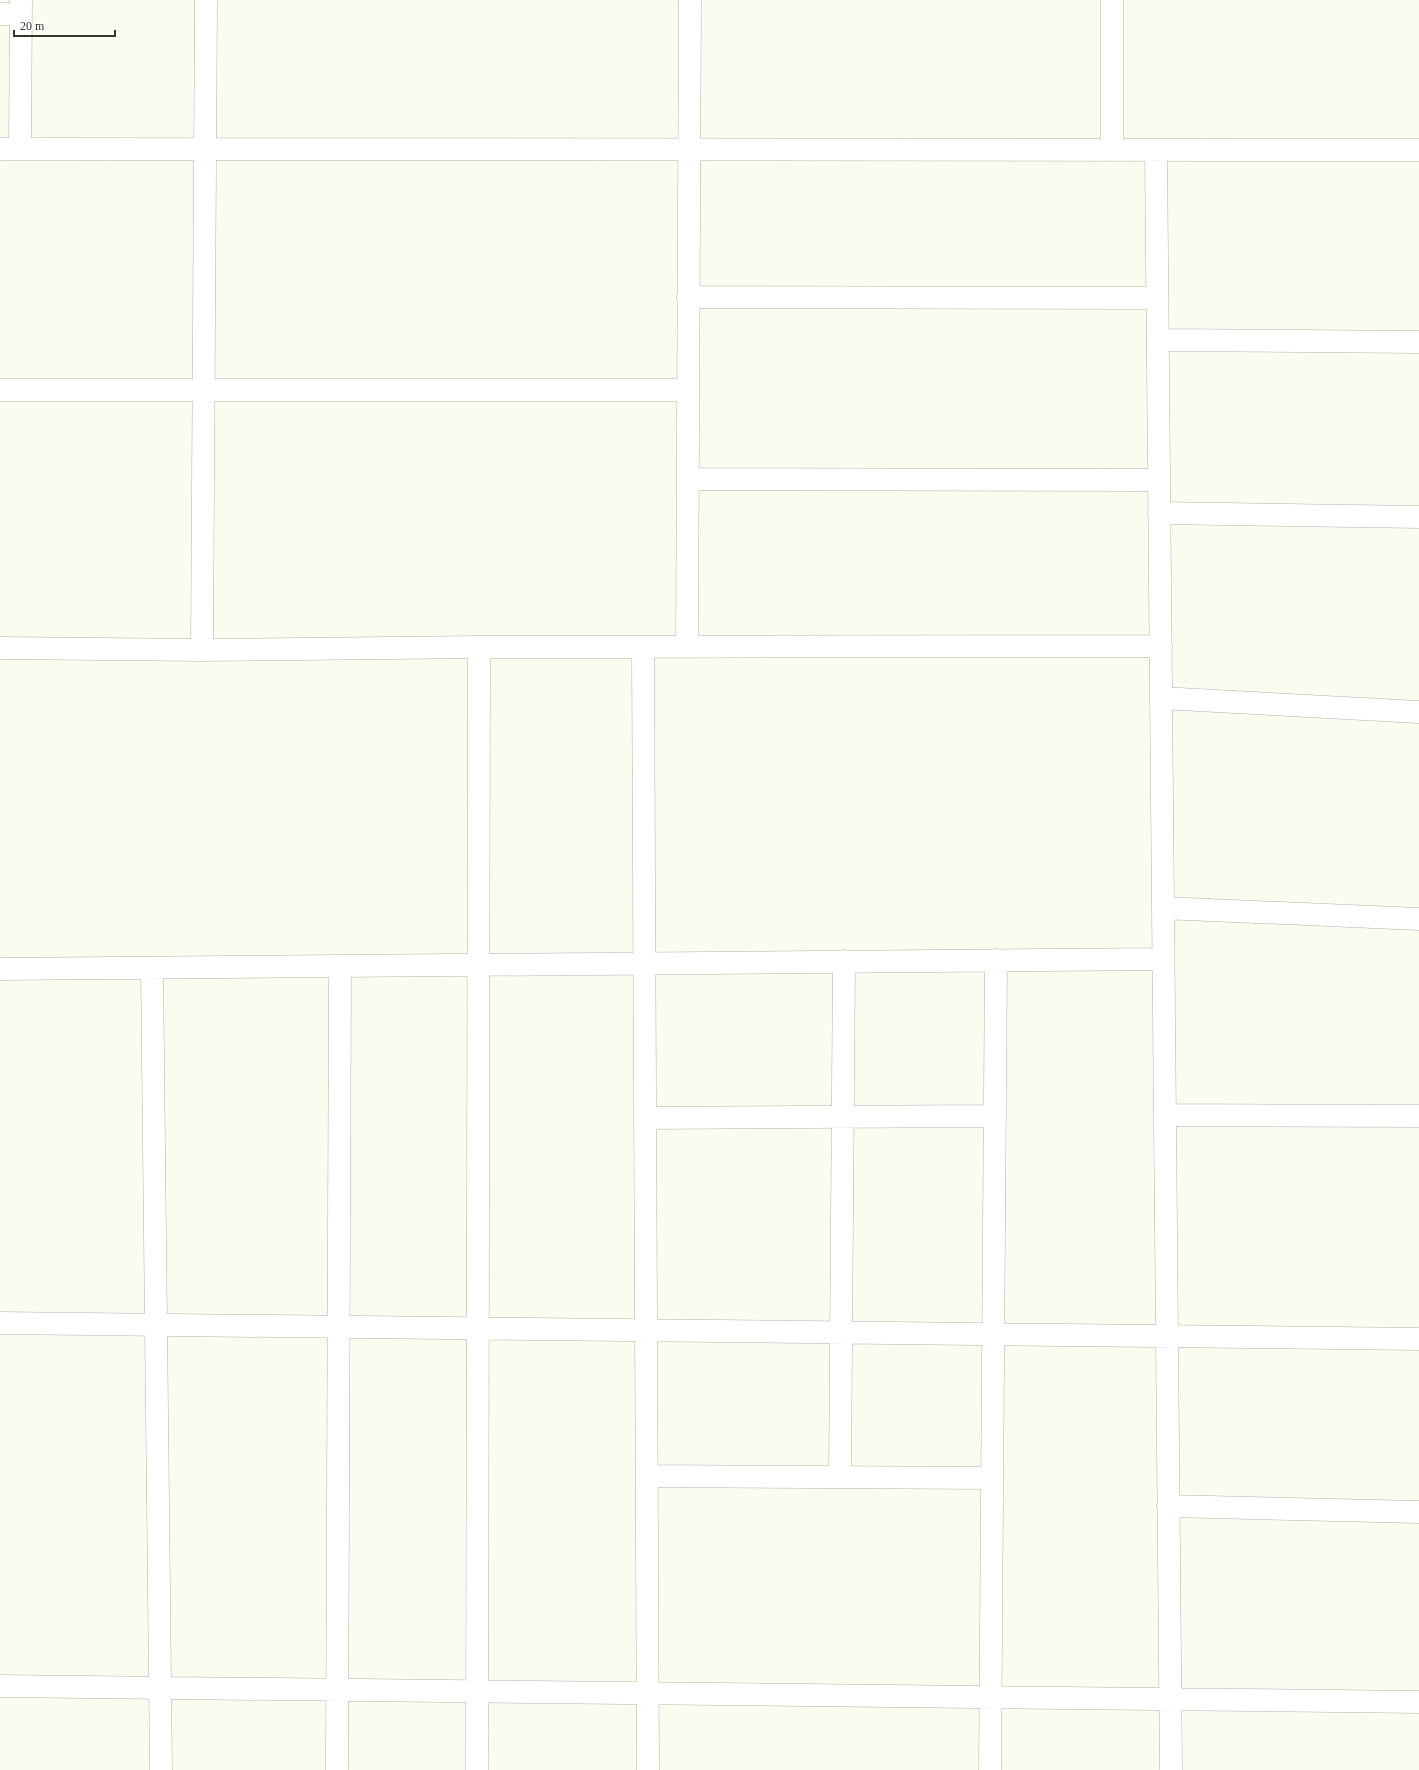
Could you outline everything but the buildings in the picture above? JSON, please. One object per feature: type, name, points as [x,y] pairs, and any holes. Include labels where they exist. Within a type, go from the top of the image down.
[{"type":"street","points":[[202,650],[206,0]]},
{"type":"street","points":[[687,647],[690,0]]},
{"type":"street","points":[[1112,0],[1112,150]]},
{"type":"street","points":[[14,9],[10,149],[1419,150]]},
{"type":"street","points":[[1156,150],[1171,1770]]},
{"type":"street","points":[[688,297],[1157,298]]},
{"type":"street","points":[[1158,340],[1419,342]]},
{"type":"street","points":[[0,390],[688,390]]},
{"type":"street","points":[[688,479],[1159,480]]},
{"type":"street","points":[[1159,513],[1419,517]]},
{"type":"street","points":[[0,648],[202,650],[479,647],[1161,646]]},
{"type":"street","points":[[477,1770],[479,647]]},
{"type":"street","points":[[644,647],[648,1770]]},
{"type":"street","points":[[1161,698],[1419,712]]},
{"type":"street","points":[[1163,908],[1419,920]]},
{"type":"street","points":[[0,969],[1164,958]]},
{"type":"street","points":[[990,1770],[996,960]]},
{"type":"street","points":[[840,1478],[844,961]]},
{"type":"street","points":[[337,1770],[340,966]]},
{"type":"street","points":[[152,968],[161,1770]]},
{"type":"street","points":[[1165,1115],[1419,1116]]},
{"type":"street","points":[[646,1118],[994,1116]]},
{"type":"street","points":[[0,1323],[1419,1339]]},
{"type":"street","points":[[647,1476],[992,1478]]},
{"type":"street","points":[[1168,1506],[1419,1512]]},
{"type":"street","points":[[0,1686],[1419,1702]]}]
